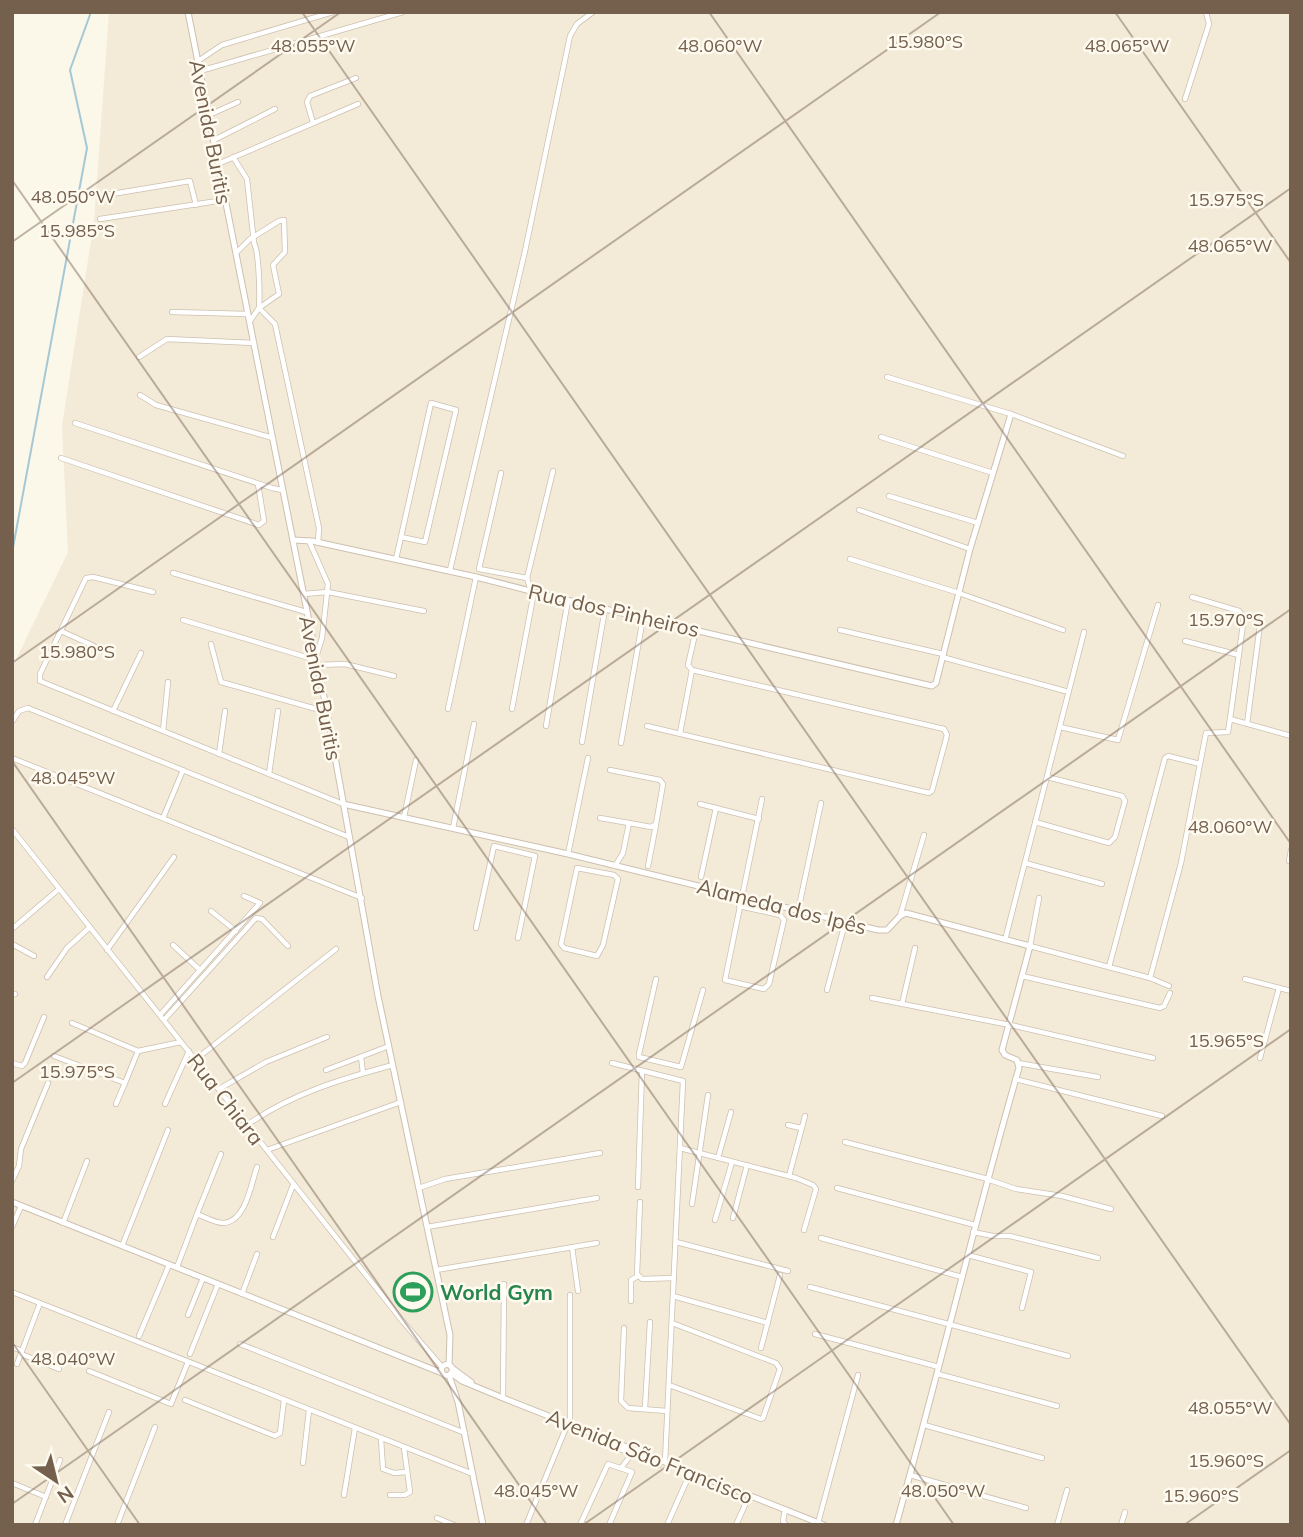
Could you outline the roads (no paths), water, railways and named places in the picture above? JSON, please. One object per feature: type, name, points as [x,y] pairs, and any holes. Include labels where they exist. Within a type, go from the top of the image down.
[{"type":"street","name":"Avenida Buritis","points":[[188,12],[327,712],[399,1103],[450,1335],[447,1370],[458,1402],[483,1525]]},
{"type":"street","points":[[198,61],[222,45],[332,12]]},
{"type":"street","points":[[201,71],[403,12]]},
{"type":"street","points":[[450,570],[525,251],[570,36],[577,24],[593,12]]},
{"type":"street","points":[[1185,99],[1209,24],[1206,12]]},
{"type":"street","points":[[313,123],[307,102],[310,96],[356,78]]},
{"type":"street","points":[[209,115],[238,102]]},
{"type":"street","points":[[218,164],[358,104]]},
{"type":"street","points":[[214,139],[275,109]]},
{"type":"street","points":[[233,158],[247,179],[254,243],[259,251],[259,307],[275,324],[319,528],[318,542]]},
{"type":"street","points":[[100,196],[191,181],[196,205]]},
{"type":"street","points":[[100,219],[224,200]]},
{"type":"street","points":[[172,312],[249,318],[259,307],[279,294],[273,265],[285,252],[284,220],[254,236],[236,253]]},
{"type":"street","points":[[139,357],[167,339],[254,344]]},
{"type":"street","points":[[887,377],[1011,414],[1122,456]]},
{"type":"street","points":[[140,395],[156,405],[273,438]]},
{"type":"street","points":[[396,559],[431,403],[456,410],[425,542],[401,537]]},
{"type":"street","points":[[942,656],[970,549],[1011,414]]},
{"type":"street","points":[[75,423],[282,490]]},
{"type":"street","points":[[881,437],[993,472]]},
{"type":"street","points":[[61,458],[259,525],[264,521],[258,484]]},
{"type":"street","points":[[512,709],[532,591],[527,578],[552,471]]},
{"type":"street","points":[[501,473],[479,569],[527,578]]},
{"type":"street","points":[[889,496],[978,523]]},
{"type":"street","points":[[859,510],[970,549]]},
{"type":"street","name":"Rua dos Pinheiros","points":[[293,540],[318,542],[450,570],[930,686],[934,685],[942,656]]},
{"type":"street","points":[[309,541],[328,583],[323,638],[316,661]]},
{"type":"street","points":[[850,559],[1063,630]]},
{"type":"street","points":[[173,573],[306,612]]},
{"type":"street","points":[[153,592],[89,576],[86,578],[40,674],[40,681],[343,804]]},
{"type":"street","points":[[448,709],[476,577]]},
{"type":"street","points":[[303,594],[328,592],[424,611]]},
{"type":"street","points":[[1150,978],[1184,852],[1206,733],[1228,732],[1244,622],[1242,614],[1192,597]]},
{"type":"street","points":[[546,726],[568,600]]},
{"type":"street","points":[[1060,727],[1118,740],[1158,605]]},
{"type":"street","points":[[582,742],[605,609]]},
{"type":"street","points":[[621,743],[643,618]]},
{"type":"street","points":[[183,620],[316,661],[345,664],[394,676]]},
{"type":"street","points":[[1247,724],[1261,625]]},
{"type":"street","points":[[648,726],[926,793],[932,791],[947,735],[945,730],[692,670],[688,665],[696,629]]},
{"type":"street","points":[[840,629],[1065,691]]},
{"type":"street","points":[[61,631],[94,646]]},
{"type":"street","points":[[1005,940],[1084,632]]},
{"type":"street","points":[[1185,641],[1239,655]]},
{"type":"street","points":[[211,645],[221,682],[327,712]]},
{"type":"street","points":[[113,711],[141,653]]},
{"type":"street","points":[[680,733],[692,670]]},
{"type":"street","points":[[163,731],[168,682]]},
{"type":"street","points":[[12,722],[19,710],[28,708],[349,836]]},
{"type":"street","points":[[219,754],[225,711]]},
{"type":"street","points":[[269,774],[278,711]]},
{"type":"street","points":[[1229,718],[1291,736]]},
{"type":"street","points":[[453,826],[474,724]]},
{"type":"street","points":[[1109,967],[1165,758],[1168,756],[1200,764]]},
{"type":"street","points":[[12,758],[362,898]]},
{"type":"street","points":[[568,854],[588,758]]},
{"type":"street","points":[[404,817],[416,760]]},
{"type":"street","points":[[163,818],[183,770]]},
{"type":"street","points":[[610,770],[663,782],[648,866]]},
{"type":"street","points":[[1035,822],[1109,843],[1115,838],[1125,801],[1122,796],[1047,777]]},
{"type":"street","points":[[739,906],[780,915],[784,920],[769,984],[764,989],[725,980],[739,906],[762,799]]},
{"type":"street","points":[[798,911],[821,803]]},
{"type":"street","name":"Alameda dos Ipês","points":[[343,804],[453,826],[845,923],[885,931],[900,916],[910,914],[1030,946]]},
{"type":"street","points":[[700,804],[759,819]]},
{"type":"street","points":[[701,877],[716,808]]},
{"type":"street","points":[[600,818],[651,827],[656,824]]},
{"type":"street","points":[[615,866],[623,853],[629,823]]},
{"type":"street","name":"Rua Chiara","points":[[12,829],[294,1184],[447,1370]]},
{"type":"street","points":[[900,916],[924,835]]},
{"type":"street","points":[[516,842],[516,852]]},
{"type":"street","points":[[476,928],[494,846],[535,856],[517,938]]},
{"type":"street","points":[[1289,861],[1291,850]]},
{"type":"street","points":[[107,950],[174,857]]},
{"type":"street","points":[[599,872],[601,862]]},
{"type":"street","points":[[1025,863],[1102,884]]},
{"type":"street","points":[[576,869],[599,872],[617,876],[618,879],[603,945],[597,956],[565,948],[561,944],[576,869]]},
{"type":"street","points":[[12,929],[59,889]]},
{"type":"street","points":[[160,1015],[260,903],[244,896]]},
{"type":"street","points":[[1039,898],[1030,946],[1002,1052],[1018,1063],[1098,1077]]},
{"type":"street","points":[[211,911],[236,931]]},
{"type":"street","points":[[164,1020],[256,918],[262,919],[288,946]]},
{"type":"street","points":[[827,990],[845,923]]},
{"type":"street","points":[[47,977],[67,948],[90,927]]},
{"type":"street","points":[[12,944],[34,956]]},
{"type":"street","points":[[173,945],[200,970]]},
{"type":"street","points":[[1022,976],[1160,1008],[1164,1006],[1170,989],[1150,978],[1030,946]]},
{"type":"street","points":[[902,1004],[915,948]]},
{"type":"street","points":[[195,1060],[336,949]]},
{"type":"street","points":[[656,979],[639,1057],[681,1067]]},
{"type":"street","points":[[1245,979],[1291,991]]},
{"type":"street","points":[[1260,1058],[1279,988]]},
{"type":"street","points":[[678,1080],[703,990]]},
{"type":"street","points":[[872,998],[1009,1025],[1153,1058]]},
{"type":"street","points":[[12,1063],[19,1066],[25,1063],[44,1017]]},
{"type":"street","points":[[72,1023],[138,1051],[181,1042]]},
{"type":"street","points":[[219,1089],[266,1062],[327,1037]]},
{"type":"street","points":[[326,1070],[390,1046]]},
{"type":"street","points":[[116,1104],[138,1051]]},
{"type":"street","points":[[165,1104],[189,1051]]},
{"type":"street","points":[[54,1056],[125,1083]]},
{"type":"street","points":[[361,1057],[363,1073]]},
{"type":"street","points":[[612,1063],[683,1081],[669,1385],[662,1463]]},
{"type":"street","points":[[898,1524],[910,1475],[927,1425],[938,1370],[1018,1063]]},
{"type":"street","points":[[247,1125],[288,1099],[394,1065]]},
{"type":"street","points":[[638,1187],[642,1071]]},
{"type":"street","points":[[1016,1079],[1162,1116]]},
{"type":"street","points":[[12,1181],[19,1166],[21,1149],[48,1083]]},
{"type":"street","points":[[692,1204],[708,1095]]},
{"type":"street","points":[[267,1150],[399,1103]]},
{"type":"street","points":[[718,1158],[731,1112]]},
{"type":"street","points":[[789,1176],[805,1116]]},
{"type":"street","points":[[788,1125],[801,1128]]},
{"type":"street","points":[[122,1246],[168,1130]]},
{"type":"street","points":[[845,1142],[1016,1189],[1062,1196],[1111,1209]]},
{"type":"street","points":[[680,1148],[789,1176],[815,1186],[804,1230]]},
{"type":"street","points":[[418,1189],[445,1179],[600,1153]]},
{"type":"street","points":[[177,1268],[221,1154]]},
{"type":"street","points":[[63,1223],[87,1161]]},
{"type":"street","points":[[715,1220],[732,1161]]},
{"type":"street","points":[[733,1218],[747,1166]]},
{"type":"street","points":[[197,1214],[218,1222],[233,1220],[240,1214],[257,1167]]},
{"type":"street","points":[[273,1237],[294,1184]]},
{"type":"street","points":[[837,1188],[975,1225]]},
{"type":"street","points":[[427,1227],[597,1198]]},
{"type":"street","name":"Avenida São Francisco","points":[[12,1202],[218,1284],[447,1370],[503,1398],[569,1423],[633,1452],[821,1524]]},
{"type":"street","points":[[638,1276],[640,1202]]},
{"type":"street","points":[[12,1227],[21,1206]]},
{"type":"street","points":[[973,1232],[1010,1236],[1098,1258]]},
{"type":"street","points":[[821,1238],[963,1277]]},
{"type":"street","points":[[435,1270],[597,1242]]},
{"type":"street","points":[[676,1242],[788,1271]]},
{"type":"street","points":[[572,1247],[578,1291]]},
{"type":"street","points":[[242,1293],[257,1254]]},
{"type":"street","points":[[968,1255],[1031,1272],[1022,1308]]},
{"type":"street","points":[[139,1336],[169,1265]]},
{"type":"street","points":[[761,1348],[780,1275]]},
{"type":"street","points":[[638,1276],[642,1279],[674,1278]]},
{"type":"street","points":[[631,1301],[631,1280],[638,1276]]},
{"type":"street","points":[[188,1315],[203,1278]]},
{"type":"street","points":[[190,1354],[218,1284]]},
{"type":"street","points":[[503,1398],[504,1284]]},
{"type":"street","points":[[810,1287],[1068,1356]]},
{"type":"street","points":[[12,1292],[472,1474]]},
{"type":"street","points":[[526,1525],[569,1423],[570,1294]]},
{"type":"street","points":[[673,1296],[768,1323]]},
{"type":"street","points":[[17,1364],[40,1303]]},
{"type":"street","points":[[645,1409],[650,1322]]},
{"type":"street","points":[[669,1385],[757,1419],[763,1418],[779,1371],[776,1363],[672,1323]]},
{"type":"street","points":[[624,1328],[621,1401],[625,1407],[667,1411]]},
{"type":"street","points":[[815,1334],[1057,1406]]},
{"type":"street","points":[[240,1344],[465,1433]]},
{"type":"street","points":[[12,1347],[59,1369]]},
{"type":"street","points":[[89,1371],[171,1404],[188,1362]]},
{"type":"street","points":[[821,1524],[858,1375]]},
{"type":"street","points":[[185,1400],[275,1436],[280,1433],[284,1400]]},
{"type":"street","points":[[303,1463],[309,1410]]},
{"type":"street","points":[[65,1525],[109,1412]]},
{"type":"street","points":[[927,1425],[1042,1458]]},
{"type":"street","points":[[117,1525],[155,1427]]},
{"type":"street","points":[[344,1495],[355,1428]]},
{"type":"street","points":[[381,1439],[383,1469],[394,1473],[407,1472]]},
{"type":"street","points":[[598,1440],[633,1452],[621,1468]]},
{"type":"street","points":[[390,1495],[405,1495],[410,1492],[404,1448]]},
{"type":"street","points":[[35,1525],[60,1460]]},
{"type":"street","points":[[580,1525],[608,1464],[632,1472],[609,1525]]},
{"type":"street","points":[[667,1525],[689,1474]]},
{"type":"street","points":[[910,1475],[1026,1508]]},
{"type":"street","points":[[12,1483],[46,1497]]},
{"type":"street","points":[[1057,1525],[1068,1490]]},
{"type":"street","points":[[736,1525],[749,1496]]},
{"type":"street","points":[[785,1510],[783,1521],[786,1525]]},
{"type":"street","points":[[1121,1525],[1125,1512]]},
{"type":"street","points":[[437,1518],[454,1525]]},
{"type":"waterway","points":[[12,553],[87,148],[70,70],[91,12]]},
{"type":"place","name":"World Gym","points":[[413,1292]]}]
